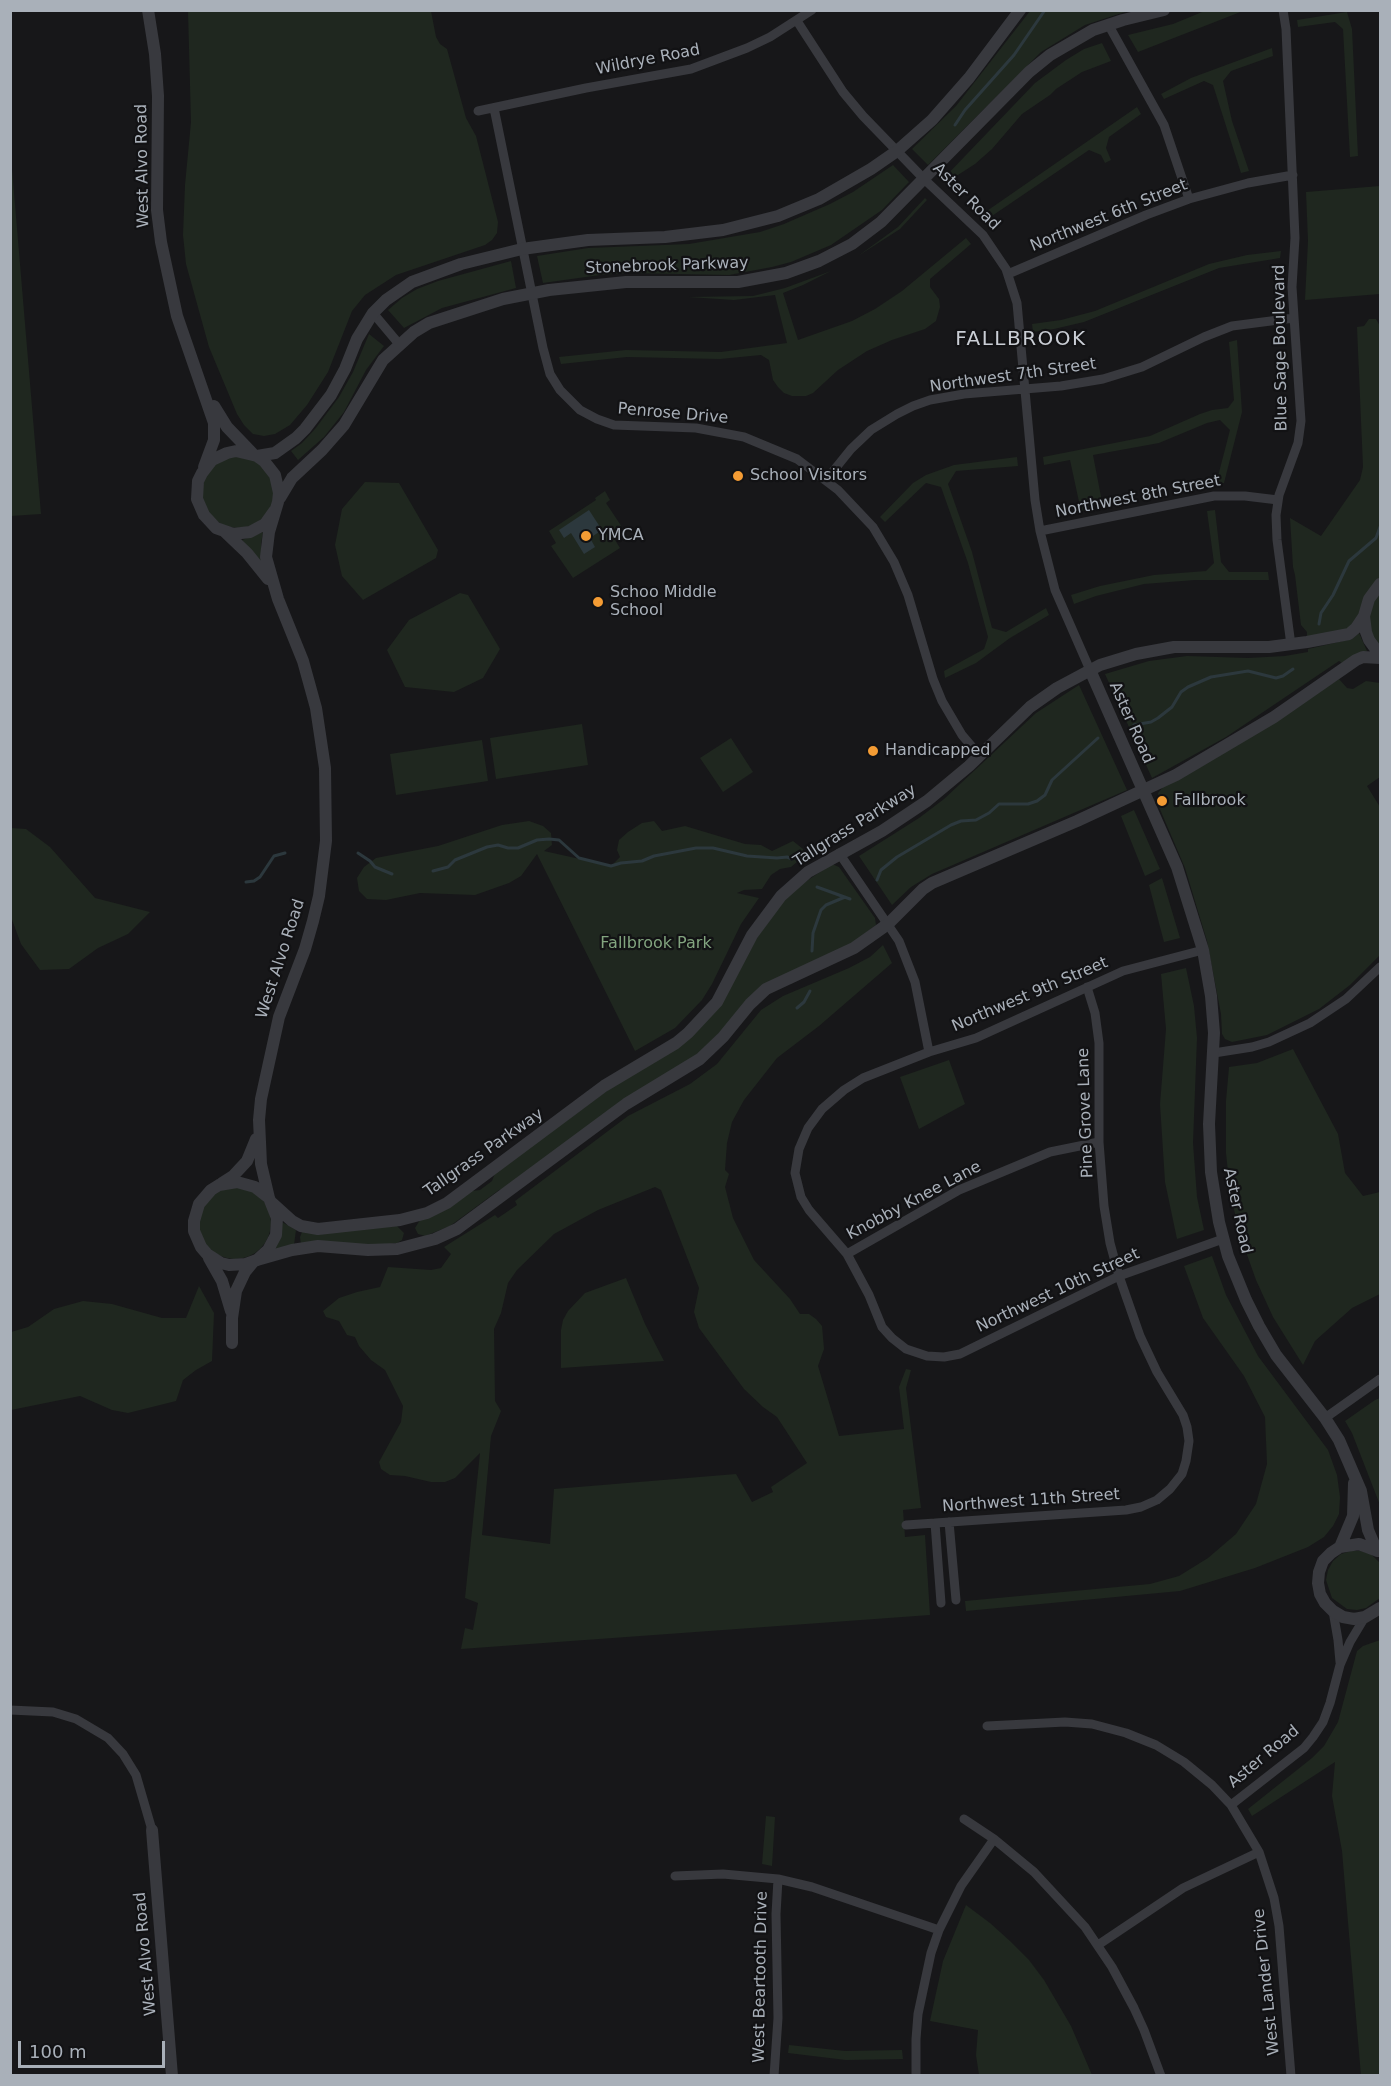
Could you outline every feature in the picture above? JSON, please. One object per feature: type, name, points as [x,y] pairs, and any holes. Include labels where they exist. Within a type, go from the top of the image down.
[{"type":"street","name":"West Alvo Road","points":[[148,10],[155,54],[158,96],[158,210],[161,242],[177,316],[212,414],[214,440],[202,473]]},
{"type":"street","name":"Wildrye Road","points":[[478,111],[691,69],[747,48],[797,21],[812,10]]},
{"type":"street","name":"Stonebrook Parkway","points":[[255,455],[274,453],[289,444],[305,429],[338,383],[357,339],[373,314],[399,290],[423,277],[461,264],[522,249],[588,240],[704,233],[760,222],[819,199],[897,151],[932,120],[951,100],[1020,10]]},
{"type":"street","name":"Stonebrook Parkway","points":[[277,506],[292,478],[322,450],[344,425],[378,368],[399,344],[421,327],[503,299],[532,293],[576,286],[626,282],[724,284],[786,273],[819,261],[852,244],[881,222],[1039,63],[1070,42],[1108,24],[1164,10]]},
{"type":"street","name":"Blue Sage Boulevard","points":[[1283,10],[1286,29],[1293,175],[1295,238],[1292,287],[1301,430],[1278,500],[1276,529],[1291,645]]},
{"type":"street","name":"Aster Road","points":[[797,21],[843,92],[863,116],[983,235],[999,255],[1008,274],[1017,303],[1035,500],[1040,531],[1055,590],[1178,867],[1203,950],[1211,996],[1214,1053],[1209,1150],[1214,1196],[1223,1239],[1234,1271],[1259,1326],[1287,1370],[1325,1418],[1339,1440],[1361,1491],[1368,1530],[1379,1552]]},
{"type":"street","points":[[1108,24],[1164,125],[1189,199]]},
{"type":"street","name":"Penrose Drive","points":[[494,108],[550,374],[566,398],[580,410],[614,425],[696,428],[744,437],[797,459],[826,480],[873,527],[887,548],[901,577],[942,701],[962,735],[979,755]]},
{"type":"street","name":"Northwest 6th Street","points":[[1008,274],[1189,199],[1248,183],[1293,175]]},
{"type":"street","points":[[373,314],[399,344]]},
{"type":"street","name":"Northwest 7th Street","points":[[826,480],[851,449],[871,430],[913,406],[955,396],[1061,386],[1118,375],[1142,367],[1220,330],[1239,325],[1294,318]]},
{"type":"street","name":"West Alvo Road","points":[[202,387],[227,427],[255,455]]},
{"type":"street","points":[[236,451],[255,455],[264,461],[275,475],[278,484],[277,506],[271,518],[258,529],[241,534],[224,531],[209,522],[200,507],[197,490],[202,473],[213,460],[227,453],[236,451]]},
{"type":"street","name":"Northwest 8th Street","points":[[1040,531],[1214,496],[1245,496],[1278,500]]},
{"type":"street","name":"West Alvo Road","points":[[219,1185],[233,1176],[247,1161],[255,1144],[263,1082],[279,1017],[305,949],[319,896],[327,816],[326,768],[316,708],[303,661],[268,567],[266,548],[277,506]]},
{"type":"street","name":"West Alvo Road","points":[[224,531],[255,561],[278,599]]},
{"type":"street","points":[[1380,584],[1369,599],[1364,616],[1369,640],[1380,657]]},
{"type":"street","name":"Tallgrass Parkway","points":[[270,1200],[292,1221],[301,1226],[318,1229],[400,1220],[427,1213],[447,1203],[604,1086],[688,1033],[717,1002],[752,935],[775,902],[808,872],[882,831],[927,801],[1037,702],[1064,683],[1121,658],[1156,650],[1191,646],[1244,648],[1291,645],[1349,634],[1364,616]]},
{"type":"street","points":[[207,1254],[229,1265],[238,1265],[292,1250],[318,1246],[368,1250],[397,1249],[435,1239],[458,1229],[626,1104],[700,1059],[766,989],[848,951],[888,924],[932,883],[1077,821],[1176,775],[1274,717],[1356,660],[1363,657],[1380,657]]},
{"type":"street","points":[[839,853],[899,941],[915,982],[929,1052]]},
{"type":"street","name":"Northwest 9th Street","points":[[847,1254],[809,1210],[801,1197],[795,1173],[799,1149],[808,1128],[822,1109],[844,1090],[879,1070],[976,1038],[1123,972],[1203,950]]},
{"type":"street","points":[[1214,1053],[1269,1042],[1310,1023],[1346,999],[1380,967]]},
{"type":"street","name":"Pine Grove Lane","points":[[1087,987],[1095,1013],[1099,1043],[1099,1142],[1104,1206],[1119,1276],[1140,1336],[1157,1372],[1183,1415],[1187,1427],[1189,1451],[1182,1474]]},
{"type":"street","name":"West Alvo Road","points":[[259,1120],[261,1164],[270,1200]]},
{"type":"street","name":"Knobby Knee Lane","points":[[847,1254],[959,1190],[1050,1152],[1099,1142]]},
{"type":"street","points":[[232,1318],[222,1281],[197,1239],[194,1221],[204,1196],[219,1185],[237,1182],[246,1183],[262,1192],[270,1200],[277,1218],[276,1235],[268,1250],[245,1272],[236,1291],[232,1318],[232,1343]]},
{"type":"street","name":"Northwest 10th Street","points":[[847,1254],[869,1295],[882,1327],[906,1349],[935,1358],[953,1356],[1119,1276],[1223,1239]]},
{"type":"street","points":[[1325,1418],[1380,1379]]},
{"type":"street","name":"Northwest 11th Street","points":[[906,1525],[1126,1510],[1157,1500],[1182,1474]]},
{"type":"street","name":"Aster Road","points":[[1340,1665],[1333,1611],[1325,1604],[1318,1583],[1323,1561],[1340,1547],[1353,1516],[1354,1479]]},
{"type":"street","points":[[950,1522],[956,1600]]},
{"type":"street","points":[[935,1523],[941,1603]]},
{"type":"street","points":[[1340,1547],[1359,1544],[1379,1552]]},
{"type":"street","points":[[1333,1611],[1343,1617],[1354,1619],[1365,1617],[1380,1608]]},
{"type":"street","name":"Aster Road","points":[[1231,1805],[1304,1748],[1313,1737],[1323,1722],[1340,1665],[1365,1617]]},
{"type":"street","points":[[10,1710],[53,1712],[76,1719],[108,1738],[123,1754],[136,1775],[152,1830]]},
{"type":"street","name":"West Lander Drive","points":[[987,1726],[1065,1722],[1092,1724],[1125,1733],[1156,1745],[1190,1766],[1231,1805],[1258,1852],[1270,1882],[1279,1926],[1291,2076]]},
{"type":"street","points":[[964,1819],[994,1839],[1034,1872],[1056,1894],[1098,1945],[1134,2008],[1161,2076]]},
{"type":"street","name":"West Alvo Road","points":[[152,1830],[172,2076]]},
{"type":"street","points":[[916,2076],[916,2039],[927,1964],[939,1930],[965,1879],[994,1839]]},
{"type":"street","points":[[1098,1945],[1183,1888],[1258,1852]]},
{"type":"street","points":[[675,1876],[723,1874],[778,1879],[812,1887],[939,1930]]},
{"type":"street","name":"West Beartooth Drive","points":[[774,2076],[778,2018],[776,1914],[778,1879]]},
{"type":"green space","points":[[1207,10],[1243,11],[1138,52],[1128,35],[1173,24]]},
{"type":"green space","points":[[188,11],[431,11],[436,37],[447,49],[466,118],[476,136],[498,222],[497,233],[485,245],[396,275],[365,295],[352,311],[328,372],[307,405],[290,425],[275,434],[264,436],[253,434],[237,414],[209,347],[186,264],[183,235],[191,122]]},
{"type":"green space","points":[[1030,11],[1128,11],[1085,25],[1041,52],[928,165],[912,149],[956,106]]},
{"type":"green space","points":[[1347,12],[1352,29],[1358,156],[1350,157],[1343,29],[1335,22],[1298,27],[1297,20]]},
{"type":"green space","points":[[1102,43],[1111,61],[1082,72],[1022,114],[992,149],[975,164],[947,182],[944,178],[1035,83],[1084,49]]},
{"type":"green space","points":[[1272,48],[1273,56],[1231,71],[1223,81],[1232,121],[1249,171],[1241,173],[1213,85],[1204,81],[1164,99],[1161,94],[1191,78]]},
{"type":"green space","points":[[1137,107],[1141,114],[1109,137],[1106,148],[1111,160],[1105,163],[1101,155],[1089,150],[986,220],[981,215]]},
{"type":"green space","points":[[10,145],[41,514],[11,516],[10,516]]},
{"type":"green space","points":[[893,165],[909,182],[882,210],[831,245],[791,262],[729,275],[628,273],[543,283],[537,256],[588,248],[689,244],[760,232],[830,204],[853,192]]},
{"type":"green space","points":[[1380,186],[1380,294],[1305,300],[1308,241],[1306,192]]},
{"type":"green space","points":[[925,198],[927,200],[900,229],[858,256],[898,227]]},
{"type":"green space","points":[[966,238],[971,244],[930,279],[930,287],[939,299],[940,307],[936,321],[925,329],[867,351],[838,370],[813,393],[806,396],[792,396],[784,393],[773,380],[769,360],[761,355],[720,359],[627,357],[561,364],[559,357],[626,350],[721,352],[787,343],[775,295],[734,300],[688,297],[753,296],[785,288],[831,271],[783,293],[798,340],[852,321],[875,309],[902,291]]},
{"type":"green space","points":[[1281,251],[1280,258],[1219,268],[1084,322],[1033,332],[1032,324],[1061,320],[1095,311],[1209,264],[1247,255]]},
{"type":"green space","points":[[511,261],[516,288],[442,308],[404,328],[388,310],[417,289]]},
{"type":"green space","points":[[1369,319],[1376,319],[1380,326],[1380,579],[1357,620],[1349,629],[1307,639],[1307,632],[1301,625],[1293,567],[1290,518],[1321,536],[1360,480],[1363,467],[1357,327],[1364,326]]},
{"type":"green space","points":[[369,334],[384,346],[366,370],[344,412],[324,437],[298,460],[291,451],[315,429],[339,397],[353,372]]},
{"type":"green space","points":[[1237,340],[1242,412],[1224,483],[1216,484],[1230,430],[1220,420],[1159,443],[1093,455],[1103,507],[1081,511],[1070,460],[1044,465],[1043,457],[1150,436],[1200,414],[1228,408],[1234,400],[1229,342]]},
{"type":"green space","points":[[238,456],[258,462],[268,472],[274,492],[268,512],[258,522],[238,528],[218,522],[208,512],[202,492],[208,472],[218,462]]},
{"type":"green space","points":[[1017,457],[1018,466],[956,471],[948,484],[972,552],[992,628],[1006,632],[1046,608],[1049,615],[1010,638],[976,663],[945,678],[944,671],[984,649],[988,637],[968,563],[941,487],[926,483],[885,522],[880,517],[913,483],[926,475],[954,465]]},
{"type":"green space","points":[[365,482],[399,483],[438,550],[436,558],[363,600],[342,576],[335,545],[342,509]]},
{"type":"green space","name":"YMCA","points":[[605,491],[610,500],[606,503],[626,533],[615,540],[620,548],[573,578],[551,546],[556,543],[549,531],[596,500],[595,498]]},
{"type":"green space","points":[[1215,510],[1221,562],[1229,572],[1268,572],[1269,580],[1195,580],[1144,584],[1074,604],[1071,595],[1100,586],[1154,575],[1206,571],[1214,563],[1207,511]]},
{"type":"green space","points":[[263,532],[261,544],[262,563],[242,540]]},
{"type":"green space","points":[[1380,592],[1380,650],[1368,622],[1370,608]]},
{"type":"green space","points":[[460,593],[468,595],[500,649],[483,678],[454,692],[405,687],[387,650],[409,620]]},
{"type":"green space","points":[[1359,633],[1367,651],[1342,663],[1339,661],[1226,737],[1152,778],[1105,674],[1149,661],[1187,656],[1248,658],[1285,656],[1352,639]]},
{"type":"green space","points":[[1339,679],[1347,688],[1353,689],[1366,681],[1380,683],[1380,777],[1367,786],[1380,807],[1380,955],[1350,985],[1319,1009],[1267,1035],[1232,1042],[1225,1039],[1222,1034],[1221,1014],[1207,941],[1185,868],[1159,807],[1158,793],[1163,787]]},
{"type":"green space","points":[[1079,685],[1127,790],[932,874],[911,887],[892,905],[859,856],[919,818],[944,799],[1036,713]]},
{"type":"green space","points":[[582,724],[588,765],[496,779],[490,738]]},
{"type":"green space","points":[[731,738],[753,772],[723,792],[700,758]]},
{"type":"green space","points":[[482,740],[488,781],[396,795],[390,754]]},
{"type":"green space","points":[[1134,810],[1160,869],[1145,876],[1121,816]]},
{"type":"green space","name":"Fallbrook Park","points":[[529,821],[543,826],[551,833],[552,845],[544,851],[611,866],[620,857],[617,850],[619,840],[642,823],[654,821],[662,831],[685,826],[745,844],[761,845],[772,851],[793,841],[803,849],[803,857],[791,867],[780,869],[771,875],[762,889],[744,890],[737,893],[759,898],[741,924],[702,1000],[675,1028],[635,1051],[537,854],[521,876],[509,883],[475,895],[420,893],[386,900],[367,899],[359,891],[357,878],[364,867],[376,858],[438,846],[502,825]]},
{"type":"green space","points":[[11,828],[26,829],[50,847],[95,898],[150,912],[128,934],[98,948],[69,969],[40,970],[21,944],[11,917]]},
{"type":"green space","points":[[832,864],[839,867],[875,918],[876,925],[850,945],[792,972],[723,1029],[702,1051],[505,1189],[499,1190],[450,1226],[425,1236],[418,1234],[415,1228],[420,1220],[472,1191],[480,1190],[492,1181],[495,1173],[619,1082],[680,1045],[784,900],[799,886]]},
{"type":"green space","points":[[1162,878],[1180,938],[1164,942],[1149,885]]},
{"type":"green space","points":[[883,945],[892,963],[819,1026],[777,1058],[744,1100],[732,1122],[727,1143],[725,1170],[729,1174],[725,1187],[733,1218],[754,1260],[790,1299],[800,1314],[809,1314],[822,1326],[824,1349],[818,1366],[839,1436],[904,1429],[899,1387],[906,1369],[911,1370],[906,1388],[921,1508],[903,1510],[905,1537],[925,1535],[930,1615],[461,1649],[465,1628],[473,1630],[478,1603],[465,1598],[480,1453],[455,1478],[445,1482],[390,1475],[381,1469],[379,1462],[401,1422],[403,1406],[385,1370],[371,1360],[359,1346],[355,1337],[347,1335],[339,1321],[326,1317],[323,1311],[339,1298],[380,1287],[388,1267],[431,1270],[441,1268],[451,1254],[444,1247],[495,1215],[498,1218],[517,1205],[515,1201],[628,1116],[690,1084],[717,1064],[761,1010],[783,996],[870,957]],"holes":[[[655,1187],[661,1190],[699,1288],[694,1312],[699,1328],[744,1389],[777,1417],[807,1463],[771,1487],[773,1492],[752,1502],[736,1474],[554,1489],[550,1544],[482,1535],[491,1436],[501,1411],[495,1401],[494,1329],[501,1313],[508,1283],[517,1270],[554,1234],[598,1210]]]},
{"type":"green space","points":[[1186,968],[1194,1006],[1197,1038],[1193,1143],[1197,1197],[1204,1230],[1177,1239],[1165,1182],[1160,1104],[1166,1029],[1161,974]]},
{"type":"green space","points":[[1293,1049],[1338,1134],[1345,1173],[1363,1196],[1380,1192],[1380,1294],[1352,1308],[1315,1341],[1303,1365],[1273,1317],[1256,1280],[1239,1232],[1230,1191],[1226,1153],[1226,1101],[1229,1067],[1257,1063]]},
{"type":"green space","points":[[949,1060],[965,1104],[919,1129],[900,1077]]},
{"type":"green space","points":[[235,1187],[255,1193],[265,1203],[271,1223],[265,1243],[255,1253],[235,1259],[215,1253],[205,1243],[199,1223],[205,1203],[215,1193]]},
{"type":"green space","points":[[282,1222],[296,1230],[294,1245],[274,1250]]},
{"type":"green space","points":[[397,1226],[404,1233],[402,1240],[397,1243],[301,1245],[302,1232]]},
{"type":"green space","points":[[1212,1256],[1226,1295],[1258,1356],[1328,1450],[1337,1475],[1340,1497],[1339,1514],[1333,1526],[1324,1537],[1308,1547],[1255,1568],[1180,1591],[966,1611],[965,1601],[1150,1584],[1179,1576],[1208,1558],[1236,1534],[1256,1504],[1267,1464],[1265,1417],[1244,1376],[1203,1318],[1184,1266]]},
{"type":"green space","points":[[626,1278],[645,1324],[664,1361],[561,1368],[561,1330],[568,1311],[585,1293]]},
{"type":"green space","points":[[199,1286],[214,1313],[212,1361],[183,1380],[176,1401],[128,1413],[112,1410],[80,1396],[11,1410],[11,1332],[28,1327],[54,1309],[83,1301],[112,1304],[162,1318],[186,1318]]},
{"type":"green space","points":[[1380,1398],[1380,1505],[1352,1433],[1345,1421]]},
{"type":"green space","points":[[1351,1551],[1371,1554],[1380,1563],[1380,1598],[1366,1608],[1357,1610],[1347,1609],[1332,1598],[1326,1580],[1333,1561],[1341,1554]]},
{"type":"green space","points":[[1380,1640],[1380,2075],[1361,2076],[1342,1851],[1332,1796],[1335,1762],[1252,1816],[1248,1809],[1324,1746],[1338,1722],[1357,1651],[1363,1646]]},
{"type":"green space","points":[[766,1816],[775,1817],[772,1866],[762,1864]]},
{"type":"green space","points":[[966,1905],[1010,1941],[1029,1960],[1044,1980],[1071,2026],[1092,2075],[979,2075],[976,2055],[978,2030],[930,2021],[943,1961]]},
{"type":"green space","points":[[789,2045],[845,2051],[902,2050],[903,2059],[846,2060],[788,2053]]},
{"type":"shaded area","points":[[589,510],[602,530],[590,538],[595,547],[584,554],[571,533],[564,538],[559,530]]},
{"type":"waterway","points":[[955,125],[965,110],[1014,55],[1045,10]]},
{"type":"waterway","points":[[1319,624],[1321,613],[1333,595],[1349,561],[1376,538],[1380,527]]},
{"type":"waterway","points":[[1134,725],[1151,722],[1158,718],[1172,707],[1181,692],[1211,677],[1248,671],[1276,678],[1293,669]]},
{"type":"waterway","points":[[877,880],[881,870],[897,857],[951,825],[961,821],[976,820],[999,804],[1028,804],[1037,801],[1045,795],[1052,780],[1098,738]]},
{"type":"waterway","points":[[433,871],[448,867],[455,860],[487,847],[498,845],[518,848],[537,840],[549,839],[559,840],[579,858],[611,866],[696,848],[713,848],[747,856],[792,859]]},
{"type":"waterway","points":[[246,882],[260,877],[274,856],[285,853]]},
{"type":"waterway","points":[[358,853],[375,867],[392,874]]},
{"type":"waterway","points":[[817,887],[850,899]]},
{"type":"waterway","points":[[812,951],[813,933],[821,910],[826,905],[845,897]]},
{"type":"waterway","points":[[797,1008],[804,1002],[810,991]]},
{"type":"place","name":"School Visitors","points":[[738,476]]},
{"type":"place","name":"YMCA","points":[[586,536]]},
{"type":"place","name":"Schoo Middle School","points":[[598,602]]},
{"type":"place","name":"Handicapped","points":[[873,751]]},
{"type":"place","name":"Fallbrook","points":[[1162,801]]},
{"type":"district","name":"FALLBROOK","points":[[1021,340]]}]
